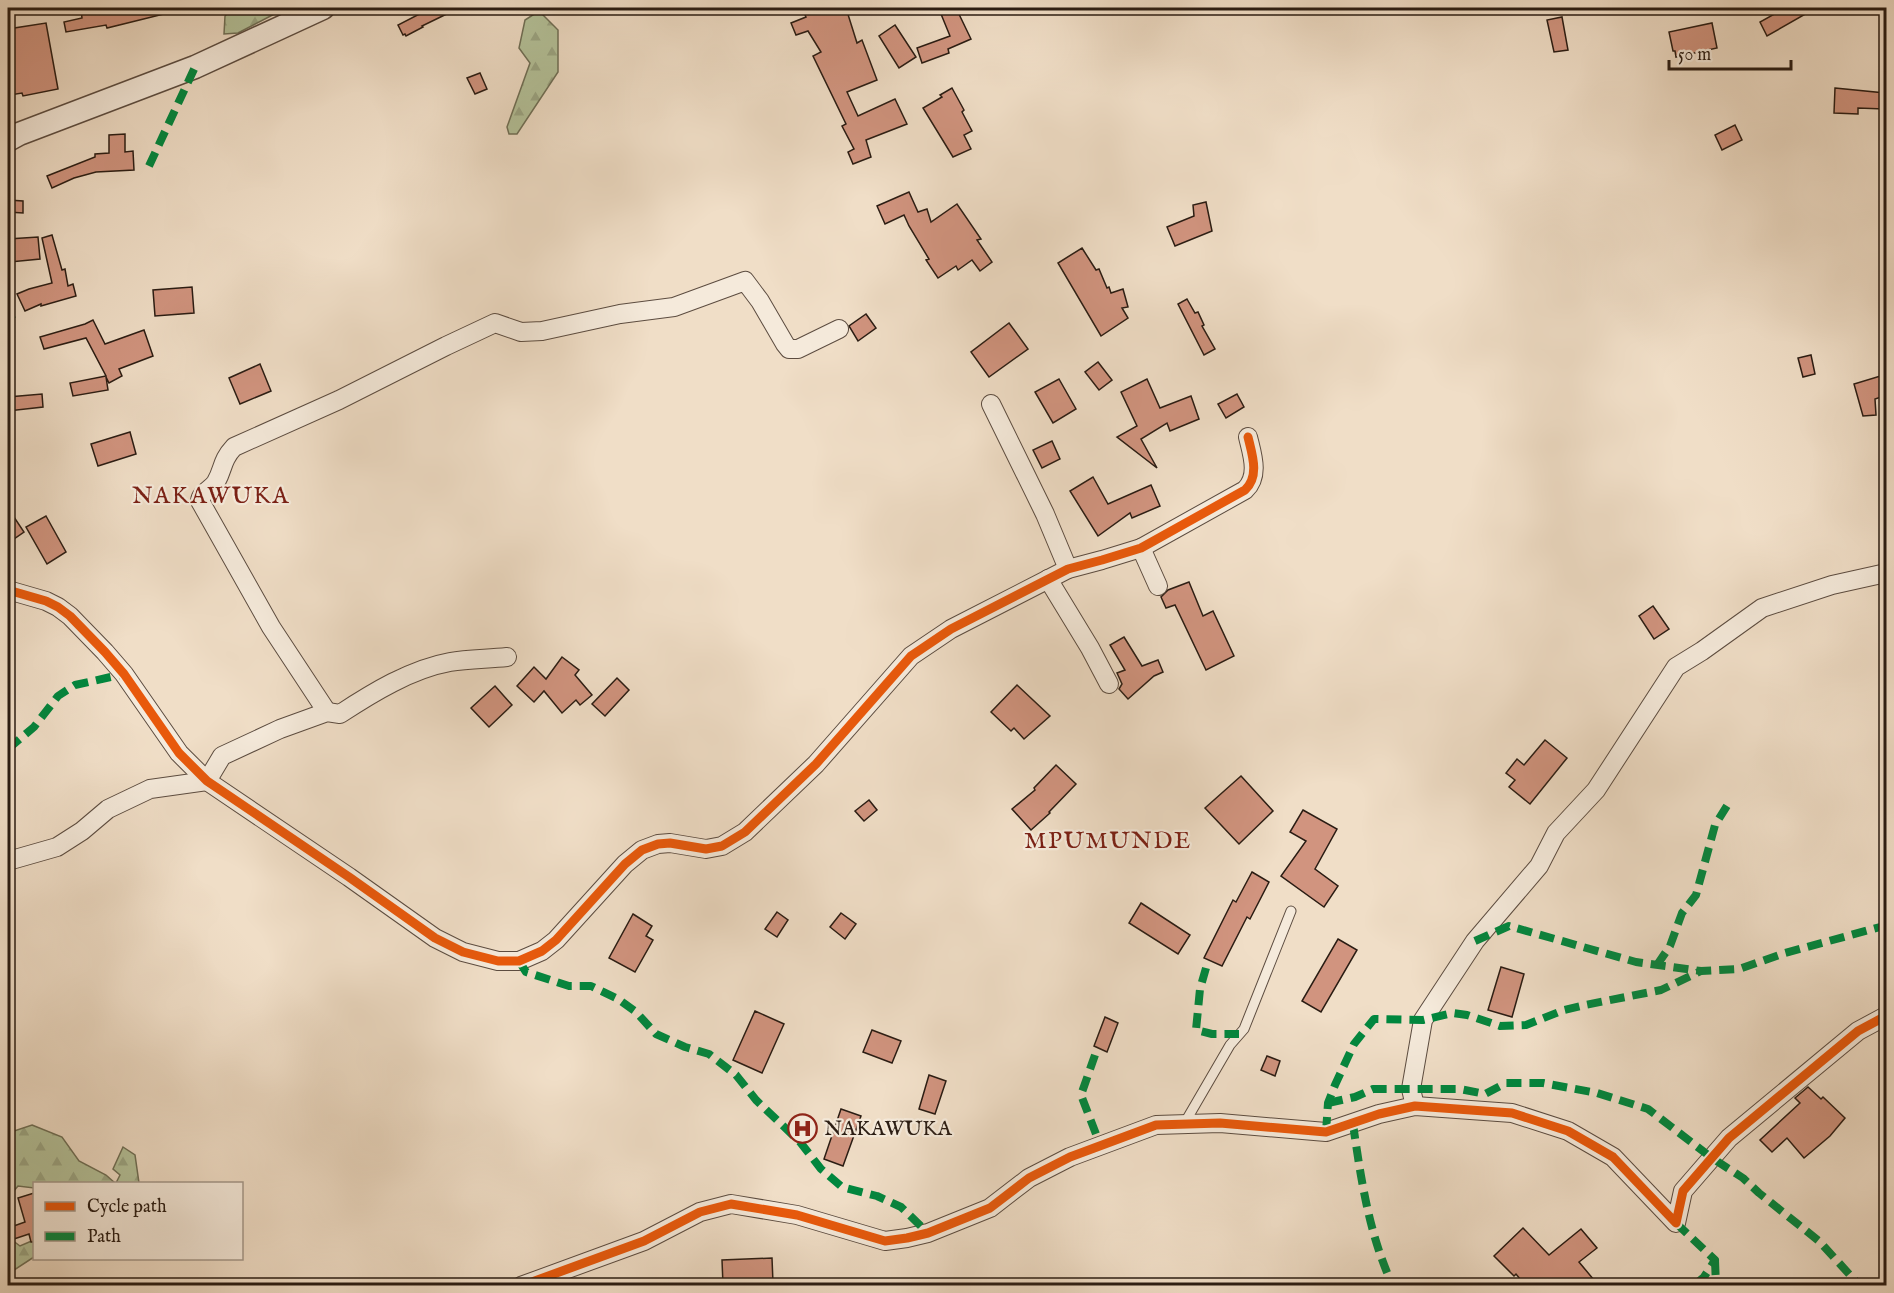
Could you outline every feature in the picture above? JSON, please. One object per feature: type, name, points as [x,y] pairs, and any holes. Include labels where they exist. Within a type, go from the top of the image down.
[{"type":"street","points":[[8,140],[195,67],[323,8]]},
{"type":"street","points":[[327,712],[271,627],[200,501],[201,496],[216,483],[223,460],[234,447],[339,400],[446,345],[495,323],[521,332],[542,331],[620,314],[674,307],[745,281],[789,349],[798,349],[839,329]]},
{"type":"street","points":[[991,404],[1045,514],[1068,569]]},
{"type":"street","points":[[8,590],[46,601],[70,616],[124,674],[179,753],[207,781],[435,938],[463,952],[498,961],[519,961],[542,951],[556,940],[624,864],[642,850],[670,843],[706,849],[723,846],[745,832],[816,764],[911,656],[951,629],[1068,569],[1141,548],[1245,490],[1251,485],[1254,463],[1248,437]]},
{"type":"street","points":[[1141,548],[1158,586]]},
{"type":"street","points":[[1414,1106],[1411,1089],[1423,1020],[1475,941],[1539,866],[1556,833],[1596,790],[1676,666],[1702,651],[1762,608],[1832,585],[1887,573]]},
{"type":"street","points":[[1048,579],[1109,684]]},
{"type":"street","points":[[207,781],[222,756],[280,729],[327,712],[340,714],[369,695],[407,676],[448,662],[507,657]]},
{"type":"street","points":[[8,861],[57,847],[82,831],[108,809],[150,789],[207,781]]},
{"type":"street","points":[[521,1286],[644,1241],[700,1212],[731,1204],[797,1215],[885,1241],[928,1233],[990,1208],[1029,1178],[1070,1157],[1156,1125],[1221,1123],[1326,1132],[1379,1114],[1414,1106],[1512,1113],[1568,1131],[1613,1157],[1676,1223],[1683,1191],[1729,1138],[1857,1031],[1884,1017],[1887,1018]]},
{"type":"lane","points":[[1184,1124],[1230,1045],[1244,1029],[1292,911]]},
{"type":"green space","points":[[233,8],[286,8],[238,33],[224,34],[225,16]]},
{"type":"green space","points":[[539,11],[558,30],[558,72],[517,134],[509,134],[507,127],[530,63],[519,48],[525,20]]},
{"type":"green space","points":[[32,1125],[62,1137],[79,1161],[106,1175],[114,1182],[33,1182],[33,1188],[18,1186],[8,1198],[8,1133]]},
{"type":"green space","points":[[123,1147],[135,1155],[139,1182],[116,1182],[120,1175],[113,1169]]},
{"type":"green space","points":[[8,1237],[20,1246],[33,1240],[33,1258],[8,1274]]},
{"type":"building","points":[[94,8],[95,14],[122,8],[171,8],[172,12],[107,28],[106,25],[66,32],[64,22],[82,18],[81,10]]},
{"type":"building","points":[[431,8],[459,8],[406,36],[403,35],[398,25]]},
{"type":"building","points":[[802,8],[846,8],[857,43],[862,40],[877,80],[847,92],[858,116],[895,99],[907,124],[866,140],[871,157],[853,164],[848,152],[854,149],[842,126],[846,124],[813,56],[821,52],[808,31],[796,35],[791,23],[806,17]]},
{"type":"building","points":[[943,8],[956,8],[971,39],[948,49],[949,53],[922,63],[917,48],[950,36],[941,14],[945,13]]},
{"type":"building","points":[[1785,8],[1816,8],[1767,36],[1760,22]]},
{"type":"building","points":[[1562,17],[1568,50],[1554,52],[1547,20]]},
{"type":"building","points":[[46,23],[58,89],[23,96],[22,93],[10,95],[8,29]]},
{"type":"building","points":[[1712,23],[1717,48],[1676,57],[1669,32]]},
{"type":"building","points":[[895,25],[916,57],[899,68],[879,36]]},
{"type":"building","points":[[480,73],[487,89],[475,94],[467,78]]},
{"type":"building","points":[[952,88],[972,131],[964,135],[971,149],[953,157],[923,108]]},
{"type":"building","points":[[1835,88],[1885,93],[1884,109],[1858,108],[1858,114],[1834,113]]},
{"type":"building","points":[[1735,125],[1742,140],[1722,150],[1715,135]]},
{"type":"building","points":[[125,134],[125,152],[133,151],[134,170],[96,172],[74,178],[52,188],[47,176],[95,157],[95,154],[109,153],[109,135]]},
{"type":"building","points":[[909,192],[918,212],[927,209],[931,222],[957,204],[981,239],[977,240],[992,262],[980,271],[972,260],[958,270],[956,266],[938,278],[926,260],[929,259],[904,215],[885,224],[877,206]]},
{"type":"building","points":[[8,200],[23,201],[23,213],[8,212]]},
{"type":"building","points":[[1206,202],[1212,231],[1175,246],[1167,227],[1194,216],[1193,205]]},
{"type":"building","points":[[52,235],[62,270],[65,269],[68,286],[73,284],[76,296],[41,306],[41,304],[25,311],[17,294],[52,283],[42,238]]},
{"type":"building","points":[[38,237],[40,259],[10,262],[8,239]]},
{"type":"building","points":[[1082,248],[1096,270],[1099,269],[1111,293],[1123,289],[1128,307],[1122,308],[1128,318],[1101,336],[1058,263]]},
{"type":"building","points":[[192,287],[194,313],[155,316],[153,290]]},
{"type":"building","points":[[1187,299],[1195,313],[1198,312],[1204,325],[1202,326],[1215,349],[1204,355],[1178,304]]},
{"type":"building","points":[[866,314],[876,328],[858,341],[849,326]]},
{"type":"building","points":[[93,320],[105,344],[144,330],[153,356],[119,369],[122,376],[109,383],[106,377],[108,390],[73,396],[70,383],[106,376],[86,338],[44,349],[40,337]]},
{"type":"building","points":[[1009,323],[1028,349],[989,377],[971,352]]},
{"type":"building","points":[[1811,355],[1815,374],[1803,377],[1798,358]]},
{"type":"building","points":[[1098,362],[1112,380],[1099,390],[1085,372]]},
{"type":"building","points":[[260,364],[271,391],[240,404],[229,378]]},
{"type":"building","points":[[1887,374],[1887,395],[1875,399],[1876,415],[1863,416],[1854,384]]},
{"type":"building","points":[[1059,379],[1076,409],[1053,423],[1035,392]]},
{"type":"building","points":[[1147,379],[1160,408],[1191,396],[1199,419],[1170,431],[1167,423],[1141,439],[1157,468],[1117,437],[1137,426],[1121,392]]},
{"type":"building","points":[[42,394],[43,407],[8,411],[8,397]]},
{"type":"building","points":[[1237,394],[1244,407],[1226,418],[1218,404]]},
{"type":"building","points":[[130,432],[136,454],[98,466],[91,444]]},
{"type":"building","points":[[1052,441],[1060,459],[1042,468],[1033,450]]},
{"type":"building","points":[[1093,477],[1108,504],[1151,485],[1160,506],[1132,518],[1130,513],[1098,536],[1070,491]]},
{"type":"building","points":[[8,508],[24,532],[8,543]]},
{"type":"building","points":[[46,516],[66,552],[47,564],[26,527]]},
{"type":"building","points":[[1189,582],[1203,616],[1213,611],[1234,656],[1206,670],[1175,605],[1166,608],[1161,597],[1168,590]]},
{"type":"building","points":[[1653,606],[1669,629],[1654,639],[1639,616]]},
{"type":"building","points":[[1124,637],[1142,666],[1158,660],[1163,672],[1154,676],[1128,699],[1119,689],[1122,684],[1117,673],[1125,670],[1110,645]]},
{"type":"building","points":[[562,657],[579,670],[575,675],[592,695],[580,705],[576,700],[562,713],[544,691],[534,702],[517,686],[534,667],[546,679]]},
{"type":"building","points":[[617,678],[629,690],[605,716],[592,704]]},
{"type":"building","points":[[1017,685],[1050,716],[1024,739],[1014,728],[1011,731],[991,712]]},
{"type":"building","points":[[495,686],[512,705],[489,727],[471,708]]},
{"type":"building","points":[[1545,740],[1567,758],[1530,804],[1509,787],[1515,780],[1506,773],[1517,759],[1524,765]]},
{"type":"building","points":[[1056,765],[1076,784],[1031,830],[1012,809],[1035,790],[1034,788]]},
{"type":"building","points":[[1241,776],[1273,811],[1239,844],[1205,808]]},
{"type":"building","points":[[869,800],[877,810],[864,821],[855,811]]},
{"type":"building","points":[[1303,810],[1337,829],[1315,869],[1338,886],[1324,907],[1281,876],[1306,841],[1290,832]]},
{"type":"building","points":[[1252,872],[1269,882],[1250,919],[1247,917],[1222,966],[1204,958],[1233,900],[1236,902]]},
{"type":"building","points":[[1141,903],[1190,935],[1178,954],[1129,923]]},
{"type":"building","points":[[777,912],[788,920],[777,937],[765,929]]},
{"type":"building","points":[[841,913],[856,924],[845,939],[830,927]]},
{"type":"building","points":[[633,914],[652,926],[646,936],[653,940],[635,972],[609,958]]},
{"type":"building","points":[[1338,939],[1357,950],[1321,1012],[1302,1001]]},
{"type":"building","points":[[1501,967],[1524,974],[1512,1017],[1488,1010]]},
{"type":"building","points":[[755,1011],[784,1024],[762,1073],[733,1060]]},
{"type":"building","points":[[1105,1017],[1118,1023],[1107,1052],[1094,1046]]},
{"type":"building","points":[[872,1030],[901,1041],[892,1063],[863,1052]]},
{"type":"building","points":[[1267,1056],[1280,1061],[1275,1076],[1261,1070]]},
{"type":"building","points":[[929,1075],[946,1081],[935,1114],[919,1109]]},
{"type":"building","points":[[1808,1087],[1821,1099],[1823,1097],[1845,1118],[1830,1136],[1804,1158],[1787,1138],[1772,1152],[1760,1140],[1800,1103],[1795,1098]]},
{"type":"building","points":[[841,1109],[861,1116],[843,1166],[824,1159]]},
{"type":"building","points":[[33,1193],[33,1242],[29,1234],[8,1241],[8,1228],[25,1222],[18,1198]]},
{"type":"building","points":[[1523,1228],[1549,1255],[1581,1229],[1597,1248],[1579,1262],[1599,1286],[1526,1286],[1516,1274],[1514,1276],[1494,1256]]},
{"type":"building","points":[[772,1258],[773,1283],[723,1285],[722,1260]]},
{"type":"marked path","points":[[149,166],[195,67]]},
{"type":"marked path","points":[[8,317],[14,314]]},
{"type":"marked path","points":[[8,749],[34,727],[58,696],[75,685],[124,674]]},
{"type":"marked path","points":[[1657,965],[1670,946],[1682,913],[1696,895],[1715,825],[1730,801]]},
{"type":"marked path","points":[[1475,941],[1509,926],[1636,962],[1701,971],[1739,969],[1785,953],[1880,927],[1886,928]]},
{"type":"marked path","points":[[519,961],[526,972],[569,986],[591,986],[618,999],[636,1012],[656,1034],[685,1047],[709,1054],[736,1075],[756,1100],[800,1142],[821,1169],[842,1187],[877,1196],[901,1207],[928,1233]]},
{"type":"marked path","points":[[1206,968],[1200,989],[1196,1030],[1212,1034],[1239,1034]]},
{"type":"marked path","points":[[1326,1132],[1328,1103],[1335,1085],[1354,1044],[1374,1019],[1423,1020],[1453,1013],[1467,1015],[1500,1026],[1526,1025],[1564,1010],[1661,990],[1701,971]]},
{"type":"marked path","points":[[1095,1055],[1081,1095],[1101,1147]]},
{"type":"marked path","points":[[1328,1103],[1355,1097],[1373,1089],[1460,1089],[1485,1094],[1506,1083],[1543,1083],[1597,1093],[1648,1109],[1712,1158],[1743,1178],[1819,1241],[1860,1286]]},
{"type":"marked path","points":[[1353,1124],[1372,1227],[1393,1286]]},
{"type":"marked path","points":[[1676,1223],[1715,1260],[1704,1277],[1693,1286]]},
{"type":"marked path","points":[[1715,1260],[1716,1286]]},
{"type":"cycle path","points":[[8,590],[46,601],[70,616],[124,674],[179,753],[207,781],[435,938],[463,952],[498,961],[519,961],[542,951],[556,940],[625,864],[642,850],[658,844],[670,843],[706,849],[722,846],[745,832],[816,764],[911,656],[951,629],[1068,569],[1141,548],[1245,490],[1254,472],[1248,437]]},
{"type":"cycle path","points":[[521,1286],[644,1241],[700,1212],[731,1204],[797,1215],[885,1241],[907,1238],[928,1233],[990,1208],[1029,1178],[1070,1157],[1156,1125],[1220,1123],[1326,1132],[1379,1114],[1415,1106],[1512,1113],[1568,1131],[1613,1157],[1676,1223],[1683,1191],[1729,1138],[1858,1031],[1884,1017],[1886,1019]]},
{"type":"place","name":"NAKAWUKA","points":[[803,1129]]},
{"type":"district","name":"NAKAWUKA","points":[[211,496]]},
{"type":"district","name":"MPUMUNDE","points":[[1108,841]]}]
